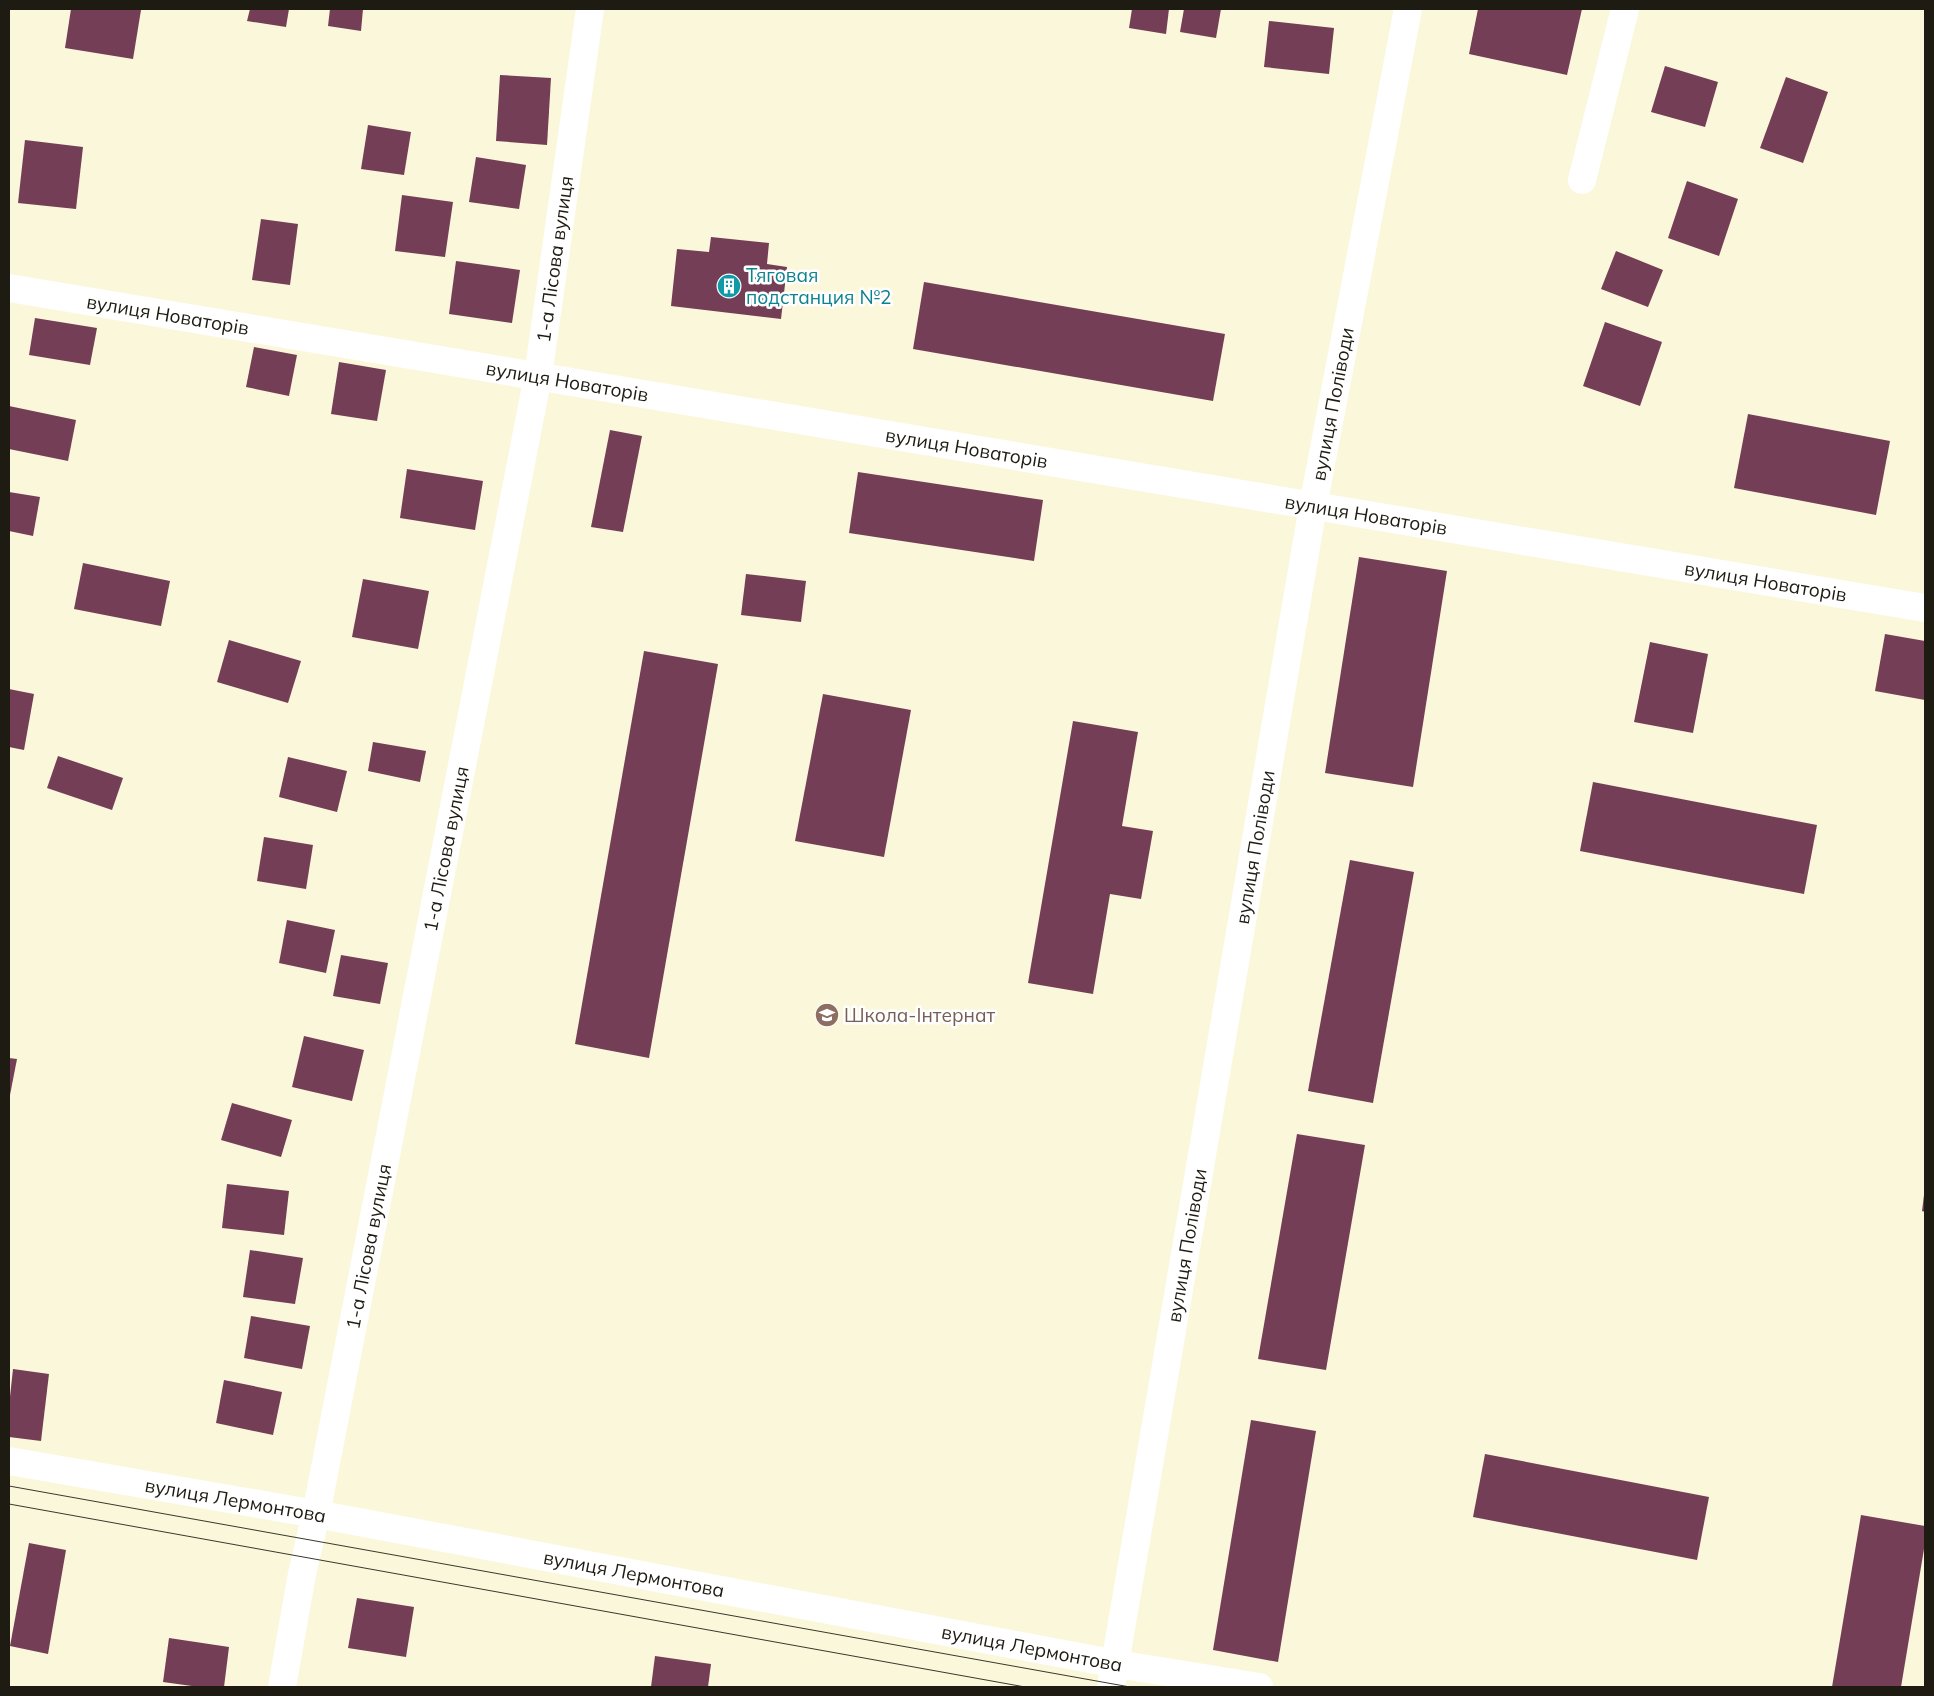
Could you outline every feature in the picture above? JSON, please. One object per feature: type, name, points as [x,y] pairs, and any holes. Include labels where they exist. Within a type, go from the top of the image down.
[{"type":"street","name":"1-а Лісова вулиця","points":[[282,1687],[302,1574],[316,1514],[538,376],[590,9]]},
{"type":"street","name":"вулиця Поліводи","points":[[1114,1675],[1313,506],[1408,9]]},
{"type":"street","points":[[1582,180],[1625,9]]},
{"type":"street","name":"вулиця Новаторів","points":[[9,288],[1925,608]]},
{"type":"street","name":"вулиця Лермонтова","points":[[9,1461],[316,1514],[1114,1675],[1259,1687]]},
{"type":"building","points":[[71,9],[141,10],[133,59],[65,48]]},
{"type":"building","points":[[250,9],[289,9],[286,27],[247,21]]},
{"type":"building","points":[[330,9],[363,9],[361,31],[328,26]]},
{"type":"building","points":[[1132,9],[1169,9],[1166,34],[1129,28]]},
{"type":"building","points":[[1184,9],[1221,9],[1216,38],[1180,32]]},
{"type":"building","points":[[1478,9],[1582,9],[1567,75],[1469,54]]},
{"type":"building","points":[[1269,21],[1334,28],[1329,74],[1264,67]]},
{"type":"building","points":[[1665,66],[1718,82],[1705,127],[1651,112]]},
{"type":"building","points":[[500,75],[551,78],[547,145],[496,141]]},
{"type":"building","points":[[1786,77],[1828,92],[1803,163],[1760,148]]},
{"type":"building","points":[[368,125],[411,132],[404,175],[361,169]]},
{"type":"building","points":[[25,140],[83,147],[76,209],[18,203]]},
{"type":"building","points":[[476,157],[526,165],[519,209],[469,202]]},
{"type":"building","points":[[1687,181],[1738,199],[1719,256],[1668,238]]},
{"type":"building","points":[[402,195],[453,202],[445,257],[395,251]]},
{"type":"building","points":[[261,219],[298,224],[290,285],[252,280]]},
{"type":"building","name":"Тяговая подстанция №2","points":[[711,237],[769,243],[767,264],[787,267],[781,319],[671,306],[677,249],[709,252]]},
{"type":"building","points":[[1616,251],[1663,270],[1648,307],[1601,289]]},
{"type":"building","points":[[456,261],[520,270],[512,323],[449,314]]},
{"type":"building","points":[[924,282],[1225,334],[1213,401],[913,349]]},
{"type":"building","points":[[35,318],[97,328],[90,365],[29,355]]},
{"type":"building","points":[[1605,322],[1662,342],[1640,406],[1583,386]]},
{"type":"building","points":[[254,347],[297,355],[289,396],[246,387]]},
{"type":"building","points":[[339,362],[386,370],[377,421],[331,414]]},
{"type":"building","points":[[9,406],[76,420],[68,461],[9,449]]},
{"type":"building","points":[[1748,414],[1890,441],[1876,515],[1734,488]]},
{"type":"building","points":[[610,430],[642,436],[623,532],[591,527]]},
{"type":"building","points":[[407,469],[483,481],[475,530],[400,518]]},
{"type":"building","points":[[858,472],[1043,500],[1034,561],[849,533]]},
{"type":"building","points":[[9,492],[40,497],[33,536],[9,531]]},
{"type":"building","points":[[1359,557],[1447,571],[1413,787],[1325,773]]},
{"type":"building","points":[[83,563],[170,581],[161,626],[74,609]]},
{"type":"building","points":[[746,574],[806,581],[801,622],[741,615]]},
{"type":"building","points":[[363,579],[429,591],[418,649],[352,637]]},
{"type":"building","points":[[1885,634],[1925,641],[1925,700],[1875,691]]},
{"type":"building","points":[[229,640],[301,661],[288,703],[217,682]]},
{"type":"building","points":[[1650,642],[1708,654],[1693,733],[1634,722]]},
{"type":"building","points":[[644,651],[718,664],[649,1058],[575,1044]]},
{"type":"building","points":[[9,689],[34,694],[24,750],[9,747]]},
{"type":"building","points":[[823,694],[911,710],[884,857],[795,841]]},
{"type":"building","points":[[1073,721],[1138,732],[1122,826],[1153,831],[1141,899],[1110,894],[1093,994],[1028,983]]},
{"type":"building","points":[[373,742],[426,751],[420,782],[368,771]]},
{"type":"building","points":[[58,756],[123,778],[112,810],[47,788]]},
{"type":"building","points":[[288,757],[347,771],[337,812],[279,797]]},
{"type":"building","points":[[1593,782],[1817,825],[1804,894],[1580,851]]},
{"type":"building","points":[[264,837],[313,845],[306,889],[257,881]]},
{"type":"building","points":[[1350,860],[1414,872],[1373,1103],[1308,1091]]},
{"type":"building","points":[[287,920],[335,930],[326,973],[279,963]]},
{"type":"building","points":[[341,955],[388,963],[380,1004],[333,996]]},
{"type":"building","points":[[304,1036],[364,1050],[352,1101],[292,1087]]},
{"type":"building","points":[[9,1058],[17,1059],[10,1095],[9,1095]]},
{"type":"building","points":[[232,1103],[292,1120],[281,1157],[221,1140]]},
{"type":"building","points":[[1297,1134],[1365,1145],[1326,1370],[1258,1359]]},
{"type":"building","points":[[227,1184],[289,1191],[284,1235],[222,1228]]},
{"type":"building","points":[[1925,1195],[1925,1212],[1922,1211]]},
{"type":"building","points":[[250,1250],[303,1258],[295,1304],[243,1297]]},
{"type":"building","points":[[251,1316],[310,1326],[302,1369],[244,1358]]},
{"type":"building","points":[[13,1369],[49,1374],[41,1441],[9,1437],[9,1406]]},
{"type":"building","points":[[224,1380],[282,1392],[273,1435],[216,1423]]},
{"type":"building","points":[[1251,1420],[1316,1431],[1278,1662],[1213,1650]]},
{"type":"building","points":[[1485,1454],[1709,1497],[1697,1560],[1473,1517]]},
{"type":"building","points":[[1861,1515],[1925,1526],[1925,1543],[1901,1687],[1832,1687]]},
{"type":"building","points":[[29,1543],[66,1550],[48,1654],[10,1646]]},
{"type":"building","points":[[357,1598],[414,1607],[406,1657],[348,1648]]},
{"type":"building","points":[[169,1638],[229,1647],[224,1687],[199,1687],[163,1682]]},
{"type":"building","points":[[655,1656],[711,1664],[708,1687],[651,1687]]},
{"type":"tram line","points":[[9,1486],[1130,1687]]},
{"type":"tram line","points":[[9,1504],[1025,1687]]},
{"type":"place","name":"Тяговая подстанция №2","points":[[729,286]]},
{"type":"place","name":"Школа-Інтернат","points":[[827,1015]]}]
